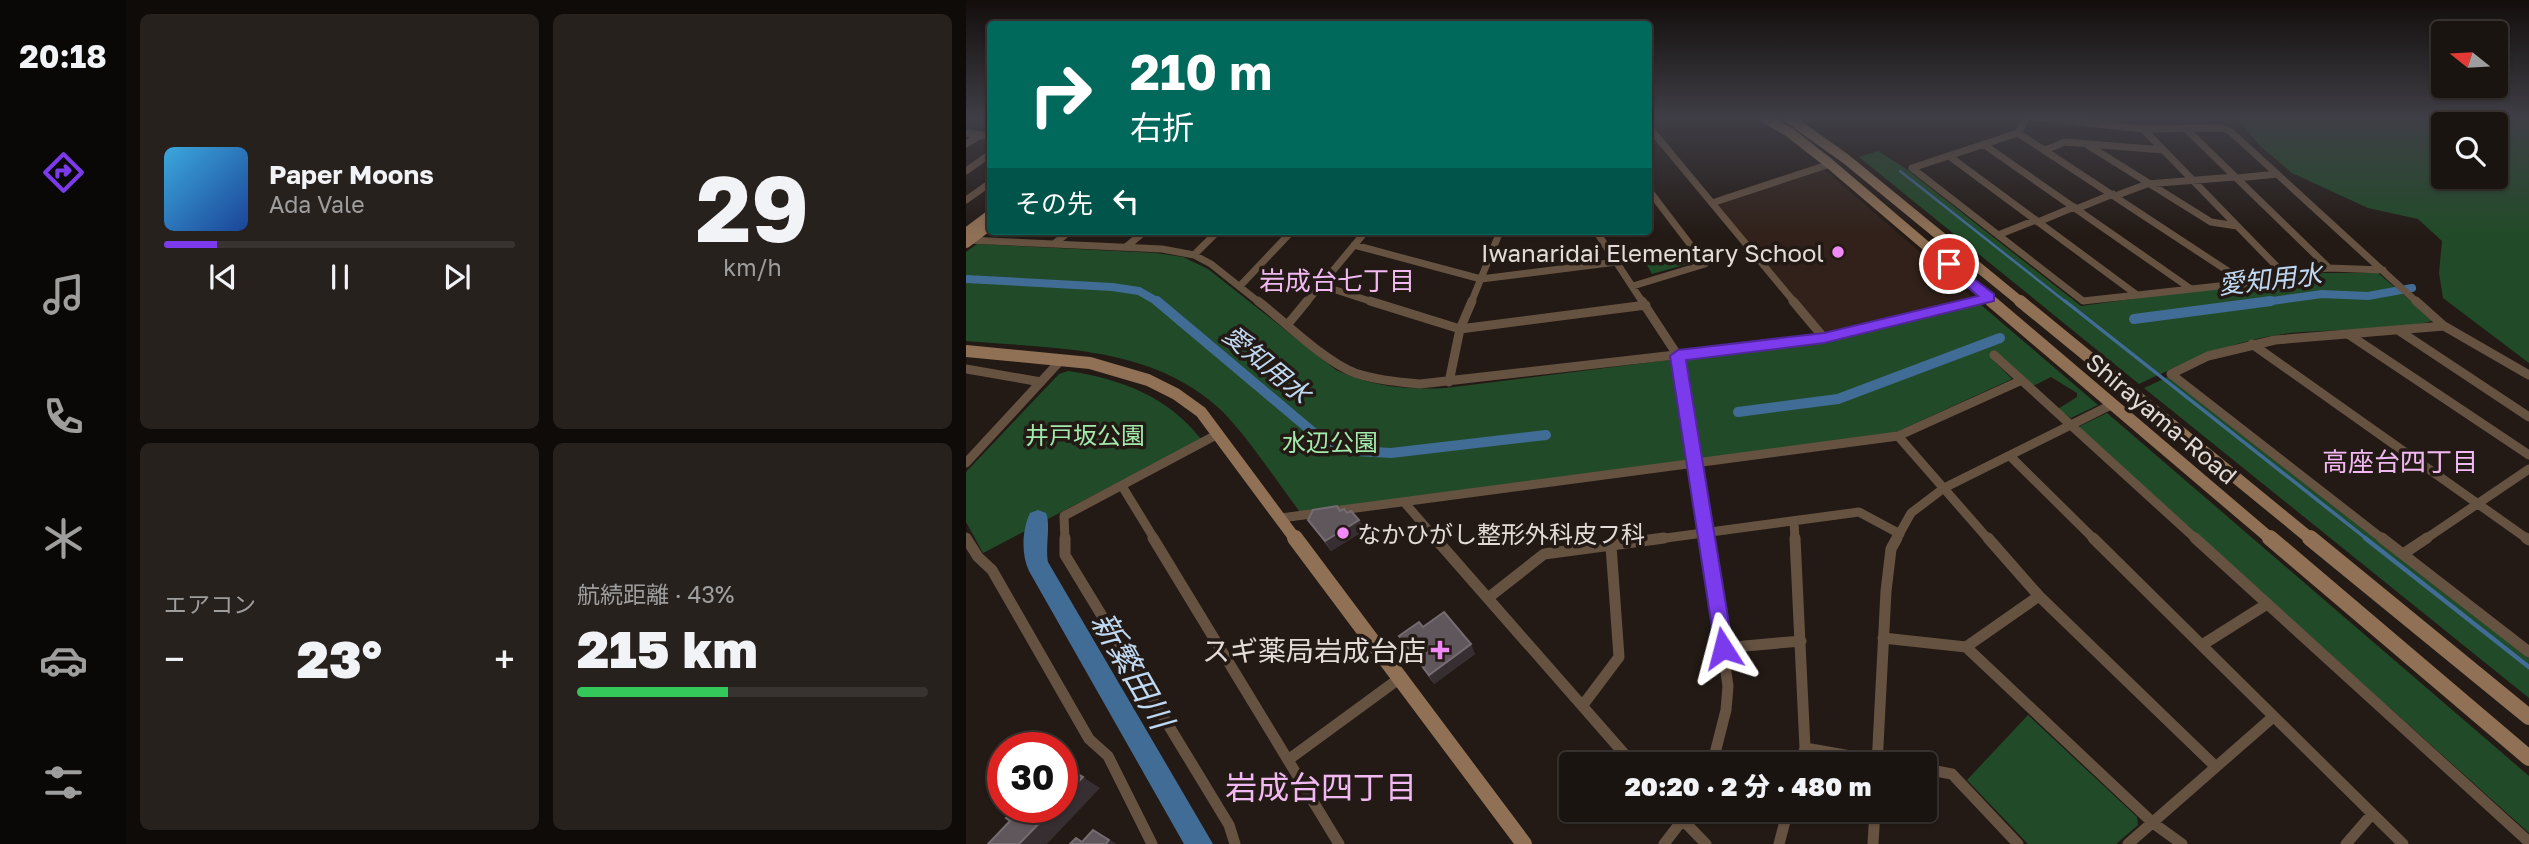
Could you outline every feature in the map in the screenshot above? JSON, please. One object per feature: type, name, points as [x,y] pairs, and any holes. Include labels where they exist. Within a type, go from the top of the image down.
[{"type":"street","points":[[1673,156],[1824,338]]},
{"type":"street","name":"Shirayama-Road","points":[[1820,156],[2529,758]]},
{"type":"street","name":"Shirayama-Road","points":[[1842,156],[2529,717]]},
{"type":"street","points":[[1948,156],[1912,168],[2082,301],[2246,283],[2283,273],[2329,268],[2383,270]]},
{"type":"street","points":[[1950,156],[2137,295]]},
{"type":"street","points":[[2001,156],[2191,289]]},
{"type":"street","points":[[2055,156],[2246,283]]},
{"type":"street","points":[[2105,156],[2211,222],[2237,226]]},
{"type":"street","points":[[2169,156],[2283,273]]},
{"type":"street","points":[[2214,156],[2329,268]]},
{"type":"street","points":[[2258,156],[2444,326],[2529,375]]},
{"type":"street","points":[[966,171],[987,157]]},
{"type":"street","points":[[1712,203],[1830,164]]},
{"type":"street","points":[[1998,235],[2147,184],[2277,174]]},
{"type":"street","points":[[966,200],[987,185]]},
{"type":"street","points":[[1633,286],[1705,264],[1652,194]]},
{"type":"street","points":[[967,239],[987,218]]},
{"type":"street","points":[[967,239],[987,227]]},
{"type":"street","points":[[1055,243],[1065,235]]},
{"type":"street","points":[[1126,247],[1140,235]]},
{"type":"street","points":[[1194,255],[1214,235]]},
{"type":"street","points":[[1240,286],[1288,235]]},
{"type":"street","points":[[1288,324],[1363,235]]},
{"type":"street","points":[[1449,382],[1460,329],[1499,235]]},
{"type":"street","points":[[1599,235],[1678,356],[1728,685],[1726,710],[1715,752]]},
{"type":"street","points":[[967,239],[1162,249],[1194,255],[1211,264],[1330,358],[1353,372],[1391,382],[1420,384],[1824,338],[1989,298]]},
{"type":"street","points":[[1354,245],[1481,279],[1617,262]]},
{"type":"street","points":[[1320,285],[1460,329],[1646,305]]},
{"type":"street","points":[[2444,326],[2288,338],[2252,344],[2208,356],[2171,374],[2529,652]]},
{"type":"street","points":[[2398,330],[2529,416]]},
{"type":"street","points":[[2348,334],[2529,455]]},
{"type":"street","points":[[2252,344],[2529,540]]},
{"type":"street","points":[[966,351],[1062,360],[1120,369],[1152,380],[1191,404],[1218,434],[1524,844]]},
{"type":"street","points":[[1994,355],[2529,842]]},
{"type":"street","points":[[966,463],[1062,360]]},
{"type":"street","points":[[966,369],[1041,382]]},
{"type":"street","points":[[1281,518],[1898,436],[2020,381]]},
{"type":"street","points":[[1878,752],[1891,549],[1911,513],[1944,488],[2112,404]]},
{"type":"street","points":[[1218,434],[1064,516],[1065,555],[1229,825],[1235,844]]},
{"type":"street","points":[[1898,436],[2039,596],[2216,768]]},
{"type":"street","points":[[2010,456],[2403,844]]},
{"type":"street","points":[[2403,554],[2529,469]]},
{"type":"street","points":[[1122,486],[1339,844]]},
{"type":"street","points":[[1404,502],[1623,752]]},
{"type":"street","points":[[1488,598],[1544,554],[1859,512],[1900,534]]},
{"type":"street","points":[[1794,521],[1804,752]]},
{"type":"street","points":[[966,538],[978,557],[992,570],[1089,739],[1108,756],[1152,844]]},
{"type":"street","points":[[1583,705],[1619,657],[1611,546]]},
{"type":"street","points":[[1966,647],[2039,596]]},
{"type":"street","points":[[2202,645],[2267,604]]},
{"type":"street","points":[[1884,638],[1966,647],[2153,823],[2182,844]]},
{"type":"street","points":[[1723,648],[1801,641]]},
{"type":"street","points":[[1288,760],[1400,678]]},
{"type":"street","points":[[2128,844],[2273,717]]},
{"type":"street","points":[[1805,748],[1824,752]]},
{"type":"street","points":[[1937,771],[1952,774],[2018,844]]},
{"type":"street","points":[[2346,844],[2372,814]]},
{"type":"street","points":[[1664,844],[1682,822]]},
{"type":"street","points":[[1691,822],[1706,844]]},
{"type":"street","points":[[1779,844],[1785,822]]},
{"type":"street","points":[[1873,844],[1874,822]]},
{"type":"shaded area","name":"Iwanaridai Elementary School","points":[[1824,169],[1973,298],[1824,332],[1718,205]]},
{"type":"green space","points":[[1887,156],[1905,168],[2081,306],[2318,273],[2378,273],[2433,320],[2366,329],[2290,333],[2248,341],[2212,352],[2139,384],[1859,157]]},
{"type":"green space","points":[[2272,156],[2431,156],[2431,189],[2508,189],[2508,156],[2529,156],[2529,363],[2443,298],[2439,273],[2442,241],[2418,219],[2368,208],[2292,173]]},
{"type":"green space","name":"水辺公園","points":[[977,244],[1156,253],[1183,257],[1208,269],[1336,370],[1377,384],[1403,388],[1446,388],[1828,340],[1980,304],[2098,405],[2071,418],[2058,409],[2077,397],[2077,393],[2051,377],[2033,386],[1994,361],[2012,379],[1894,433],[1300,512],[1252,446],[1222,411],[1195,389],[1165,373],[1101,354],[966,341],[966,252]]},
{"type":"green space","points":[[1680,248],[1691,263],[1652,274],[1643,258]]},
{"type":"green space","name":"井戸坂公園","points":[[1068,371],[1106,379],[1142,392],[1173,411],[1201,439],[983,553],[966,522],[966,472],[1059,374]]},
{"type":"green space","points":[[2170,376],[2529,657],[2529,698],[2144,388]]},
{"type":"green space","points":[[2107,413],[2529,776],[2529,833],[2081,430],[2080,426]]},
{"type":"green space","points":[[2028,715],[2137,817],[2138,825],[2116,844],[2028,844],[1967,780]]},
{"type":"building","points":[[1337,506],[1340,511],[1351,511],[1359,520],[1325,541],[1308,520],[1313,510]]},
{"type":"building","name":"スギ薬局岩成台店","points":[[1444,612],[1471,644],[1429,675],[1399,636],[1419,622],[1423,627]]},
{"type":"building","points":[[1008,823],[1039,823],[1019,844],[988,844]]},
{"type":"building","points":[[1093,830],[1109,840],[1106,844],[1070,844],[1076,838],[1082,842]]},
{"type":"waterway","points":[[1900,171],[2067,303]]},
{"type":"waterway","name":"愛知用水","points":[[966,279],[1112,287],[1139,291],[1158,302]]},
{"type":"waterway","name":"愛知用水","points":[[2258,303],[2322,294],[2368,296],[2412,288]]},
{"type":"waterway","points":[[2065,301],[2368,540]]},
{"type":"waterway","name":"愛知用水","points":[[2134,319],[2271,301]]},
{"type":"waterway","name":"愛知用水","points":[[1158,302],[1321,439],[1356,451],[1391,453],[1546,435]]},
{"type":"waterway","name":"愛知用水","points":[[1738,412],[1838,399],[2000,338]]},
{"type":"waterway","name":"新繁田川","points":[[1038,519],[1034,547],[1037,564],[1199,844]]},
{"type":"waterway","points":[[2365,538],[2529,667]]},
{"type":"place","name":"Iwanaridai Elementary School","points":[[1838,252]]},
{"type":"place","name":"なかひがし整形外科皮フ科","points":[[1343,533]]},
{"type":"place","name":"スギ薬局岩成台店","points":[[1440,650]]},
{"type":"district","name":"岩成台七丁目","points":[[1337,280]]},
{"type":"district","name":"高座台四丁目","points":[[2400,461]]},
{"type":"district","name":"岩成台四丁目","points":[[1321,787]]},
{"type":"route","points":[[1723,648],[1678,356],[1824,338],[1989,298],[1949,264]]}]
